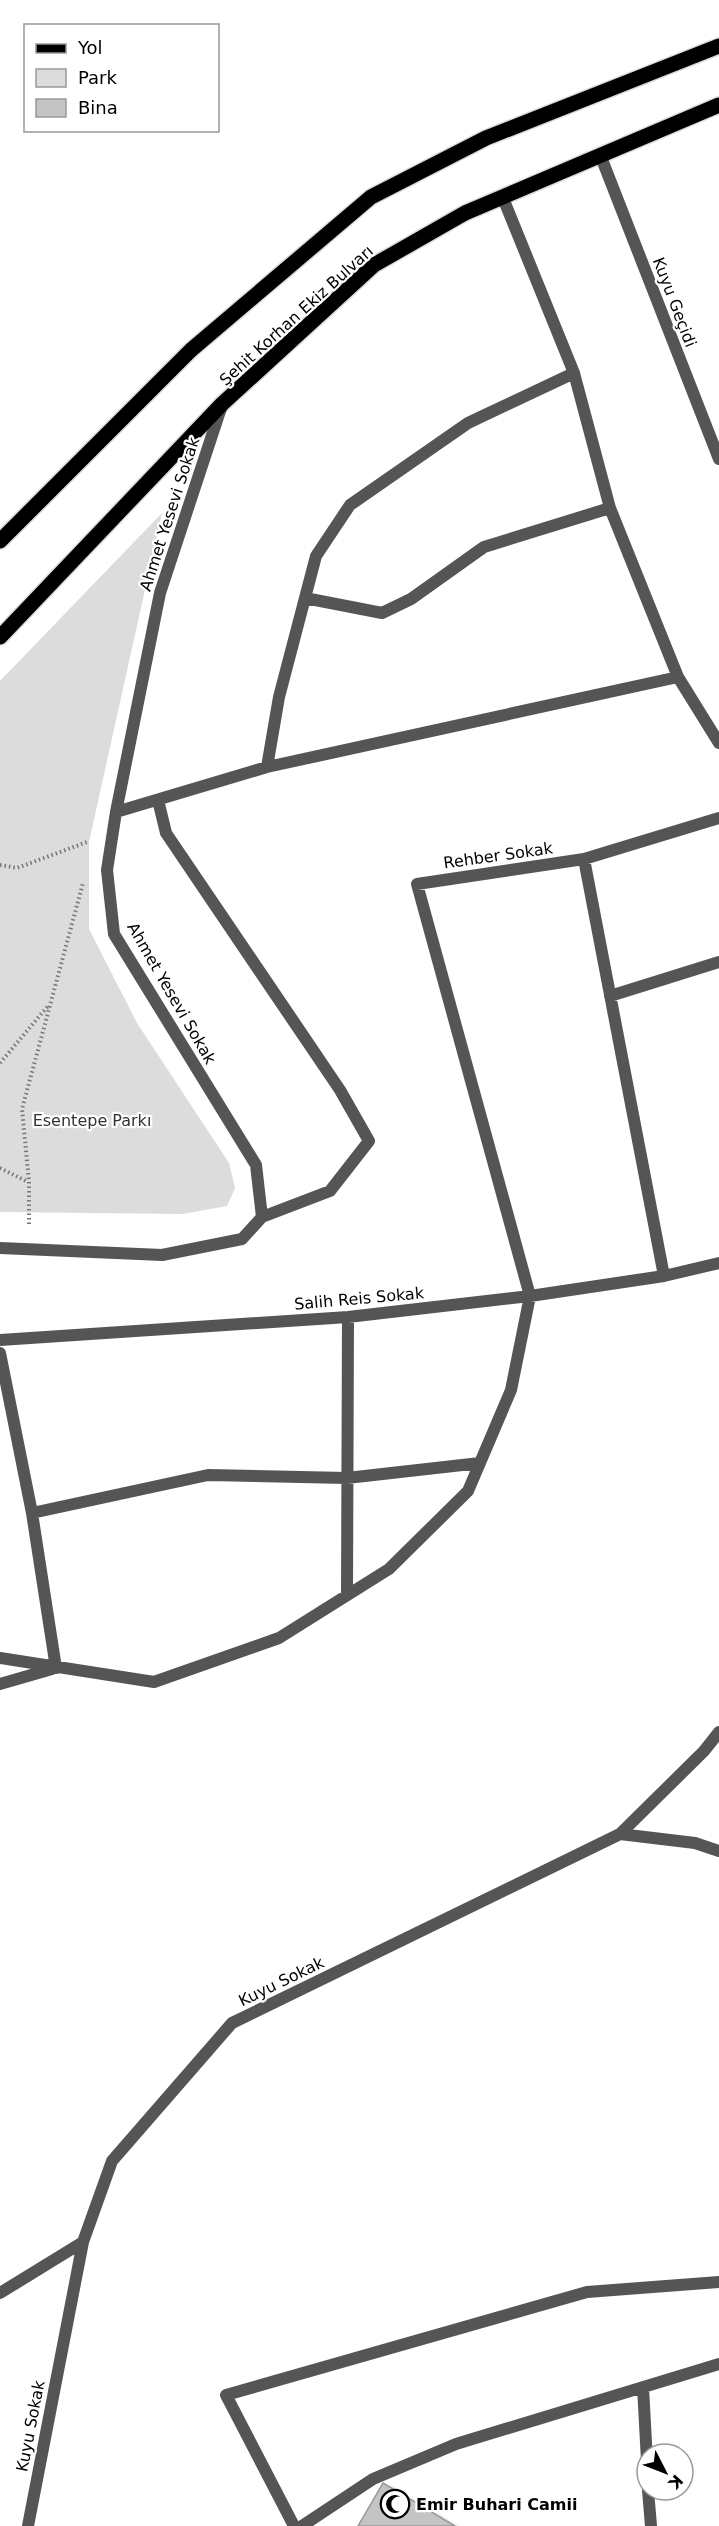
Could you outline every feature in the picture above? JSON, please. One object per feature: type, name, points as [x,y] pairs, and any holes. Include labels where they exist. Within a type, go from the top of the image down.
[{"type":"main road","points":[[0,541],[191,350],[371,197],[486,138],[719,46]]},
{"type":"main road","name":"Şehit Korhan Ekiz Bulvarı","points":[[0,637],[222,404],[374,265],[465,213],[719,105]]},
{"type":"street","name":"Kuyu Geçidi","points":[[601,157],[719,459]]},
{"type":"street","points":[[503,198],[574,373],[610,508],[678,677],[719,743]]},
{"type":"street","points":[[267,767],[279,698],[316,556],[350,506],[468,423],[574,373]]},
{"type":"street","name":"Ahmet Yesevi Sokak","points":[[222,404],[160,592],[116,812],[107,870],[114,934],[256,1165],[262,1217]]},
{"type":"street","points":[[304,598],[382,613],[411,598],[484,547],[610,508]]},
{"type":"street","points":[[116,812],[267,767],[678,677]]},
{"type":"street","points":[[0,1248],[162,1255],[242,1239],[262,1217],[330,1191],[369,1141],[340,1090],[166,833],[159,800]]},
{"type":"street","name":"Rehber Sokak","points":[[530,1296],[417,884],[584,859],[719,818]]},
{"type":"street","points":[[584,859],[664,1276]]},
{"type":"street","points":[[610,996],[719,962]]},
{"type":"street","name":"Salih Reis Sokak","points":[[0,1340],[348,1317],[530,1296],[664,1276],[719,1263]]},
{"type":"street","points":[[0,1658],[154,1682],[279,1638],[389,1569],[468,1491],[511,1390],[530,1296]]},
{"type":"street","points":[[347,1595],[348,1317]]},
{"type":"street","points":[[0,1353],[32,1513],[56,1668]]},
{"type":"street","points":[[32,1513],[208,1475],[347,1478],[480,1463]]},
{"type":"street","points":[[0,1684],[56,1668]]},
{"type":"street","name":"Kuyu Sokak","points":[[28,2526],[83,2242],[112,2161],[232,2023],[620,1834],[704,1751],[719,1732]]},
{"type":"street","points":[[620,1834],[694,1843],[719,1851]]},
{"type":"street","points":[[0,2293],[83,2242]]},
{"type":"street","points":[[294,2526],[226,2395],[587,2292],[719,2282]]},
{"type":"street","points":[[303,2526],[373,2479],[456,2444],[719,2364]]},
{"type":"street","points":[[643,2387],[646,2442]]},
{"type":"street","points":[[649,2502],[651,2526]]},
{"type":"path","points":[[0,865],[17,868],[88,842],[89,850]]},
{"type":"path","points":[[29,1249],[28,1182],[22,1109],[83,881]]},
{"type":"path","points":[[0,1063],[51,1003]]},
{"type":"path","points":[[0,1168],[28,1182]]},
{"type":"green space","name":"Esentepe Parkı","points":[[162,513],[89,842],[89,929],[137,1023],[229,1163],[235,1188],[227,1206],[183,1214],[0,1212],[0,681]]},
{"type":"building","name":"Emir Buhari Camii","points":[[383,2483],[455,2526],[358,2526]]},
{"type":"place","name":"Emir Buhari Camii","points":[[395,2504]]}]
